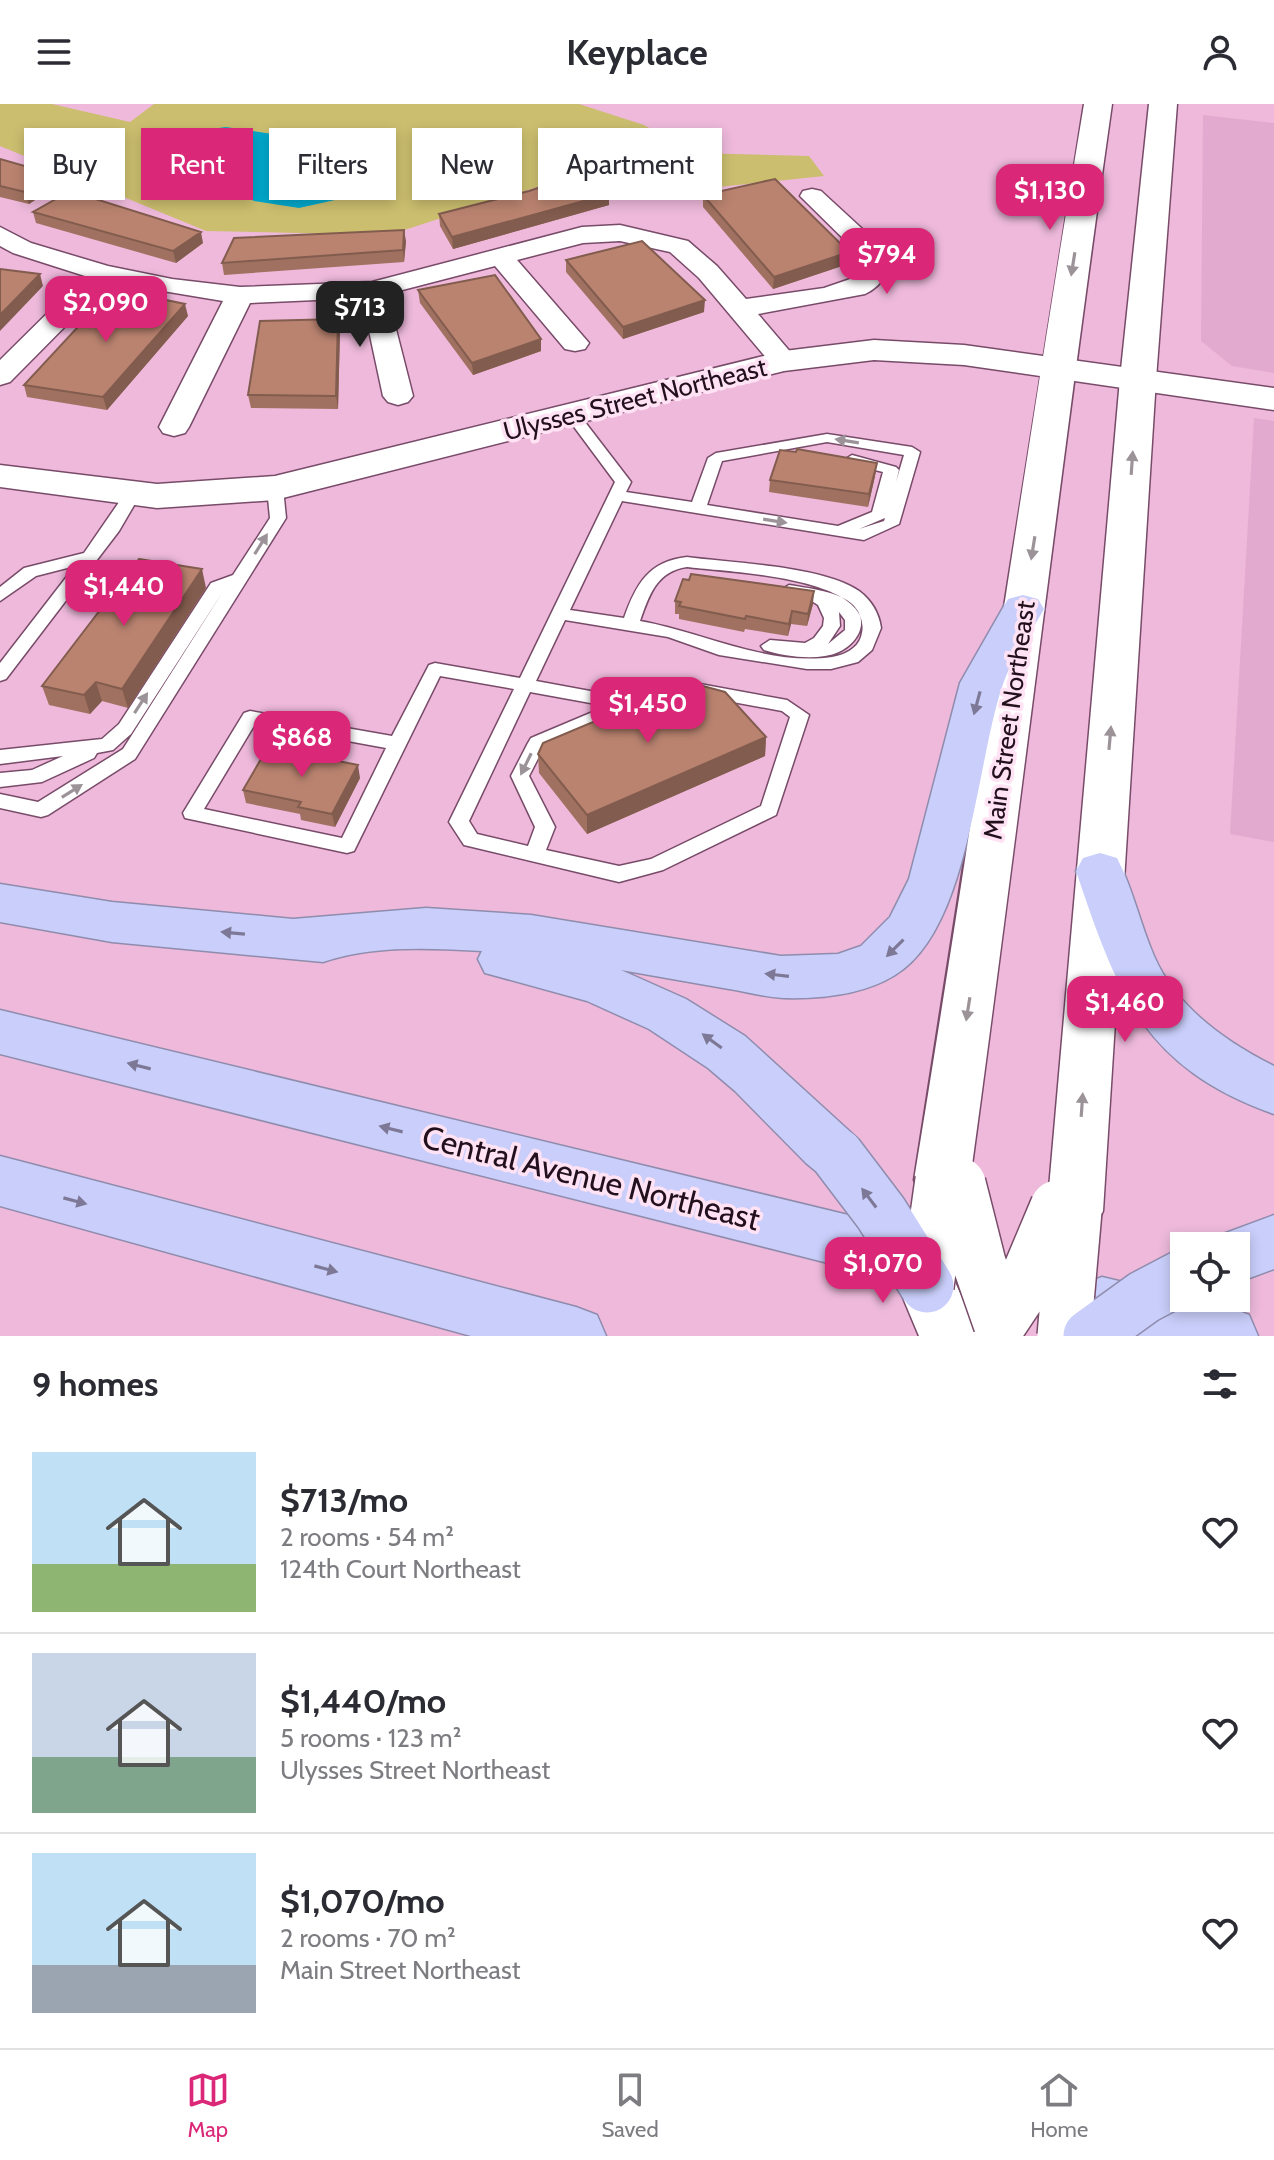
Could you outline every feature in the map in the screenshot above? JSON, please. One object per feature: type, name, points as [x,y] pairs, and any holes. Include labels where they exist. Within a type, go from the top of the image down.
[{"type":"highway","points":[[294,939],[426,928],[531,935],[781,977],[819,977],[870,966],[887,957],[908,934],[922,908],[933,879],[982,683],[1023,609]]},
{"type":"highway","points":[[1100,871],[1141,980],[1160,1010],[1208,1056],[1244,1079],[1274,1091]]},
{"type":"highway","points":[[0,903],[112,922],[498,958],[576,974],[627,993],[669,1013],[725,1051],[837,1155],[965,1326]]},
{"type":"highway","name":"Central Avenue Northeast","points":[[0,1032],[1228,1336]]},
{"type":"highway","points":[[0,1181],[576,1336]]},
{"type":"highway","points":[[1090,1336],[1144,1297],[1170,1283]]},
{"type":"main road","name":"Main Street Northeast","points":[[965,1326],[949,1172],[1023,609],[1098,104]]},
{"type":"main road","points":[[1064,1336],[1069,1197],[1100,871],[1138,379],[1163,104]]},
{"type":"main road","name":"Ulysses Street Northeast","points":[[0,476],[132,495],[275,488],[784,361],[844,353],[905,350],[1274,399]]},
{"type":"main road","points":[[949,1172],[979,1263],[965,1326]]},
{"type":"main road","points":[[965,1326],[1022,1290],[1069,1197]]},
{"type":"street","points":[[739,308],[809,298],[864,284],[875,272],[875,255],[812,196]]},
{"type":"street","points":[[0,235],[22,248],[103,273],[172,287],[240,295],[373,290],[582,235],[631,236],[679,246],[708,272],[784,361]]},
{"type":"street","points":[[500,256],[575,343]]},
{"type":"street","points":[[0,376],[103,273]]},
{"type":"street","points":[[373,290],[398,396]]},
{"type":"street","points":[[174,427],[240,295]]},
{"type":"lane","points":[[535,854],[545,827],[520,776],[537,743],[665,689],[689,688],[787,706],[800,715],[769,810],[656,865],[619,874],[471,840],[459,822],[623,482],[573,416]]},
{"type":"lane","points":[[616,495],[698,509],[864,535],[891,524],[912,452],[827,438],[716,458],[698,509]]},
{"type":"lane","points":[[774,448],[876,464],[891,470],[879,515],[840,531]]},
{"type":"lane","points":[[0,801],[41,810],[129,754],[278,518],[275,488]]},
{"type":"lane","points":[[0,675],[90,557],[132,495]]},
{"type":"lane","points":[[0,596],[30,572],[90,557]]},
{"type":"lane","points":[[630,626],[652,573],[663,566],[687,562],[823,583],[852,594],[869,613],[872,623],[865,646],[853,655],[820,665],[719,649],[708,640]]},
{"type":"lane","points":[[560,614],[708,640],[723,638],[820,652],[839,647],[850,639],[855,628],[854,616],[847,607],[833,599],[681,571],[652,573]]},
{"type":"lane","points":[[0,780],[35,777],[107,745],[125,729],[217,587],[240,579]]},
{"type":"lane","points":[[398,744],[250,717],[192,813],[347,846],[398,744],[435,669],[629,704]]},
{"type":"lane","points":[[0,757],[107,745]]},
{"type":"shaded area","points":[[0,104],[52,104],[130,122],[154,104],[579,104],[649,128],[538,128],[538,187],[522,192],[522,128],[412,128],[412,200],[497,200],[389,235],[206,231],[125,198],[125,128],[24,128],[24,156],[0,146]]},
{"type":"shaded area","points":[[1203,115],[1274,123],[1274,373],[1232,366],[1201,341]]},
{"type":"shaded area","points":[[722,154],[809,156],[824,176],[722,187]]},
{"type":"shaded area","points":[[1254,418],[1274,421],[1274,842],[1230,834]]},
{"type":"water","points":[[253,131],[269,133],[269,200],[335,200],[299,208],[254,201]]},
{"type":"building","points":[[0,159],[24,166],[24,192],[0,186]]},
{"type":"building","points":[[775,179],[849,252],[774,277],[707,200],[722,200],[722,191]]},
{"type":"building","points":[[538,188],[538,200],[587,200],[452,237],[439,214],[494,200],[522,200],[522,193]]},
{"type":"building","points":[[54,200],[99,200],[201,232],[173,251],[33,212]]},
{"type":"building","points":[[404,230],[403,250],[222,263],[234,238]]},
{"type":"building","points":[[642,241],[705,300],[623,327],[566,260]]},
{"type":"building","points":[[0,269],[40,274],[0,315]]},
{"type":"building","points":[[495,275],[541,339],[472,363],[418,290]]},
{"type":"building","points":[[113,289],[185,304],[103,397],[24,385]]},
{"type":"building","points":[[338,319],[336,396],[248,395],[260,321]]},
{"type":"building","points":[[797,449],[877,463],[869,494],[770,480],[780,450],[796,452]]},
{"type":"building","points":[[139,559],[202,569],[122,689],[96,682],[84,695],[42,686]]},
{"type":"building","points":[[691,574],[814,591],[808,614],[792,611],[789,624],[746,616],[745,619],[679,606],[681,602],[675,601],[683,579],[689,580]]},
{"type":"building","points":[[688,682],[725,692],[766,737],[587,815],[538,754],[543,743]]},
{"type":"building","points":[[268,747],[358,765],[332,814],[298,807],[301,802],[243,790]]}]
